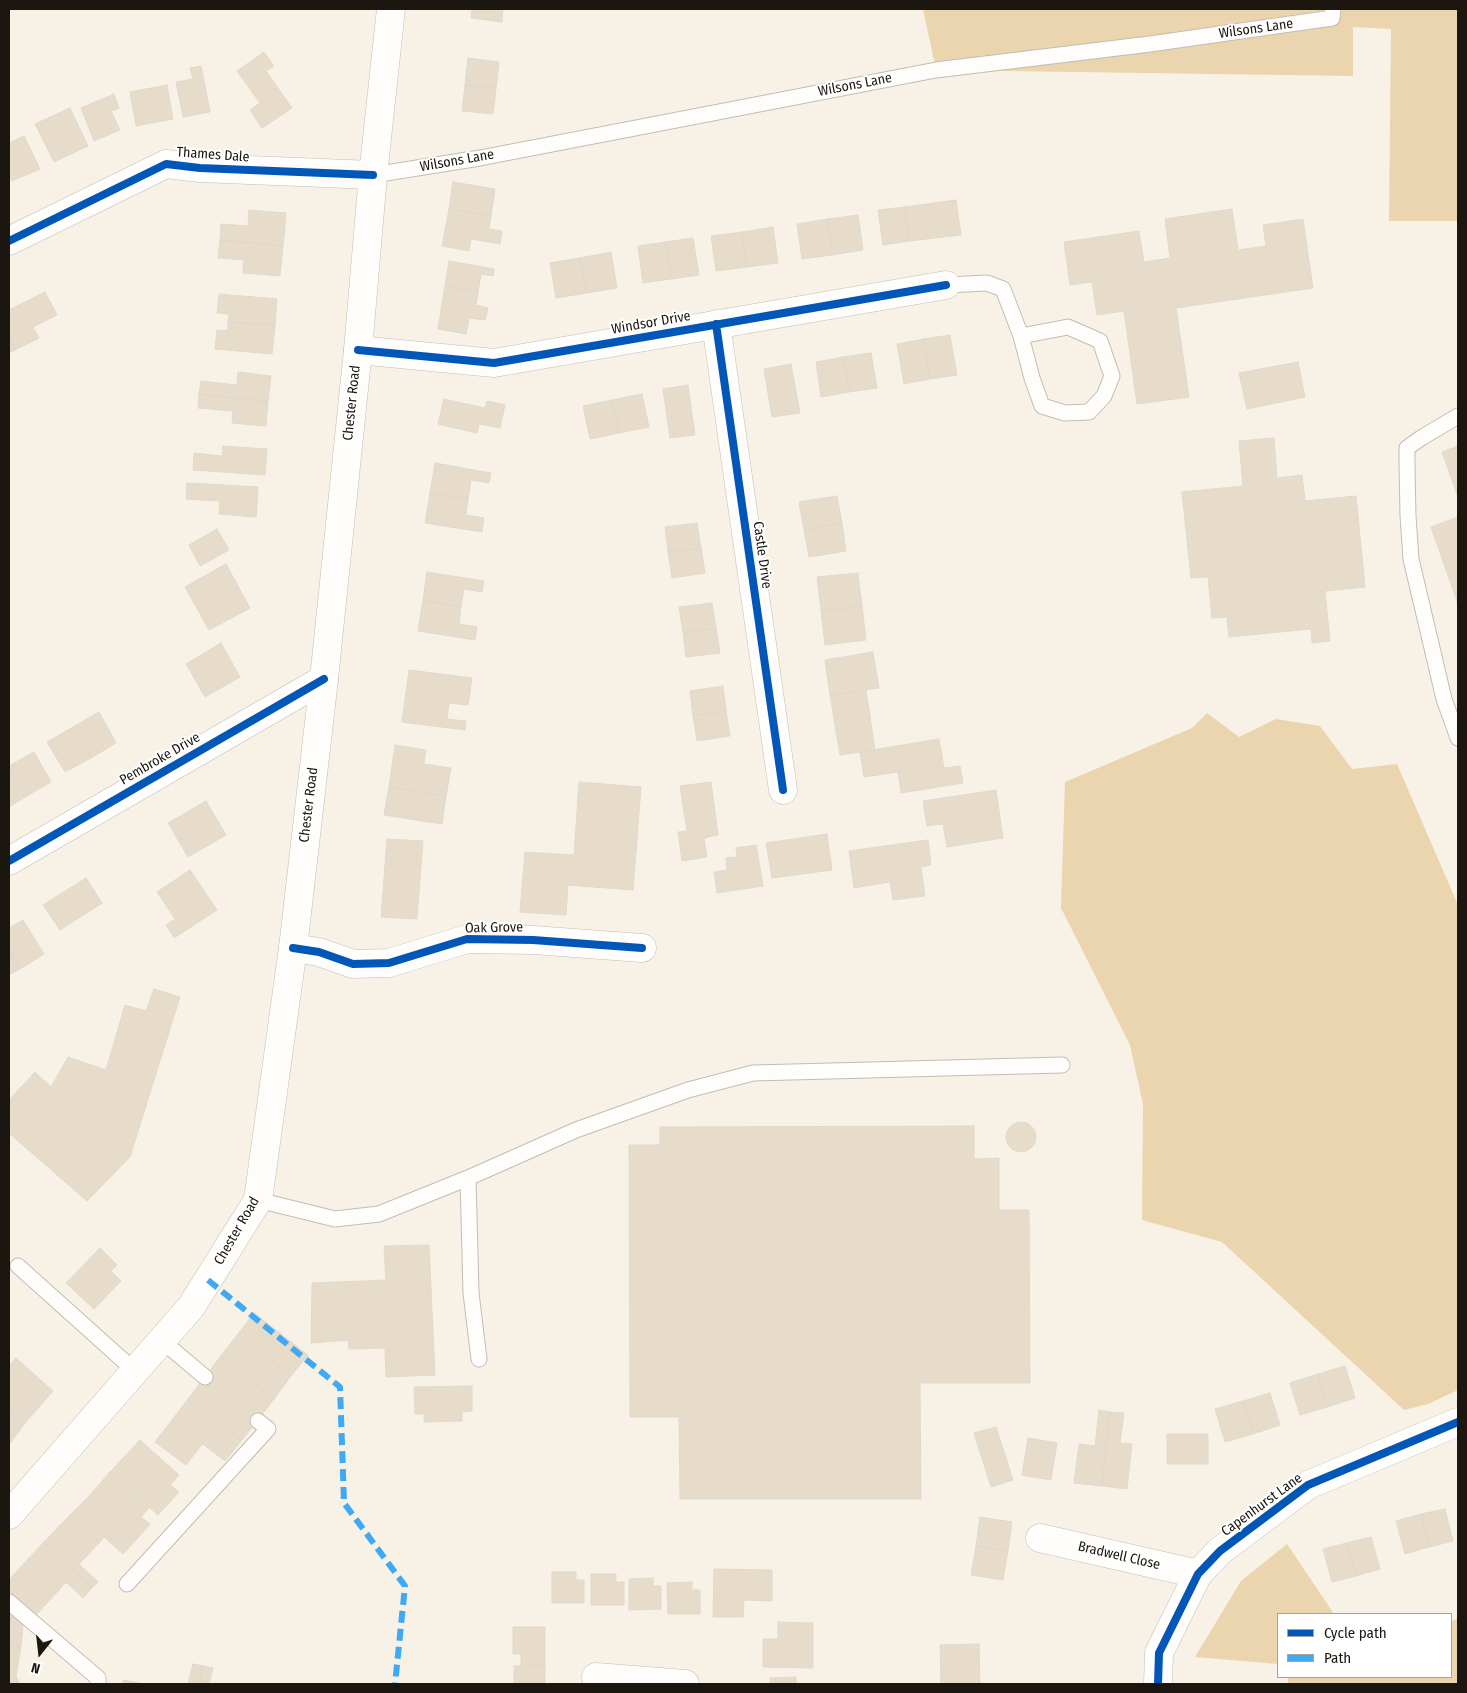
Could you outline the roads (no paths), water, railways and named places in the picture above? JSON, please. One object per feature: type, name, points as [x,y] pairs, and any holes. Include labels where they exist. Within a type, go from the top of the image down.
[{"type":"street","name":"Chester Road","points":[[9,1516],[191,1307],[258,1200],[293,948],[324,679],[391,9]]},
{"type":"street","name":"Thames Dale","points":[[9,241],[166,164],[200,168],[373,175]]},
{"type":"street","name":"Windsor Drive","points":[[358,350],[494,363],[946,285]]},
{"type":"street","name":"Castle Drive","points":[[716,324],[783,790]]},
{"type":"street","name":"Pembroke Drive","points":[[9,861],[324,679]]},
{"type":"street","name":"Oak Grove","points":[[293,948],[319,952],[353,964],[389,963],[467,939],[533,940],[642,948]]},
{"type":"street","name":"Capenhurst Lane","points":[[1158,1684],[1159,1653],[1198,1574],[1220,1551],[1308,1485],[1458,1422]]},
{"type":"street","name":"Bradwell Close","points":[[1040,1538],[1198,1574]]},
{"type":"street","points":[[596,1677],[685,1684]]},
{"type":"lane","name":"Wilsons Lane","points":[[373,175],[480,158],[936,70],[1150,44],[1332,18],[1333,9]]},
{"type":"lane","points":[[946,285],[987,283],[1003,289],[1022,336],[1032,378],[1042,406],[1065,413],[1089,412],[1104,396],[1112,376],[1100,341],[1068,327],[1022,336]]},
{"type":"lane","points":[[1458,416],[1407,448],[1407,464],[1411,559],[1444,699],[1458,738]]},
{"type":"lane","points":[[258,1200],[335,1219],[379,1214],[468,1178],[576,1130],[688,1090],[753,1073],[1062,1065]]},
{"type":"lane","points":[[468,1178],[471,1292],[479,1359]]},
{"type":"lane","points":[[18,1266],[135,1371]]},
{"type":"lane","points":[[161,1340],[205,1377]]},
{"type":"lane","points":[[127,1584],[268,1429],[258,1421]]},
{"type":"lane","points":[[9,1602],[98,1678],[98,1684]]}]
